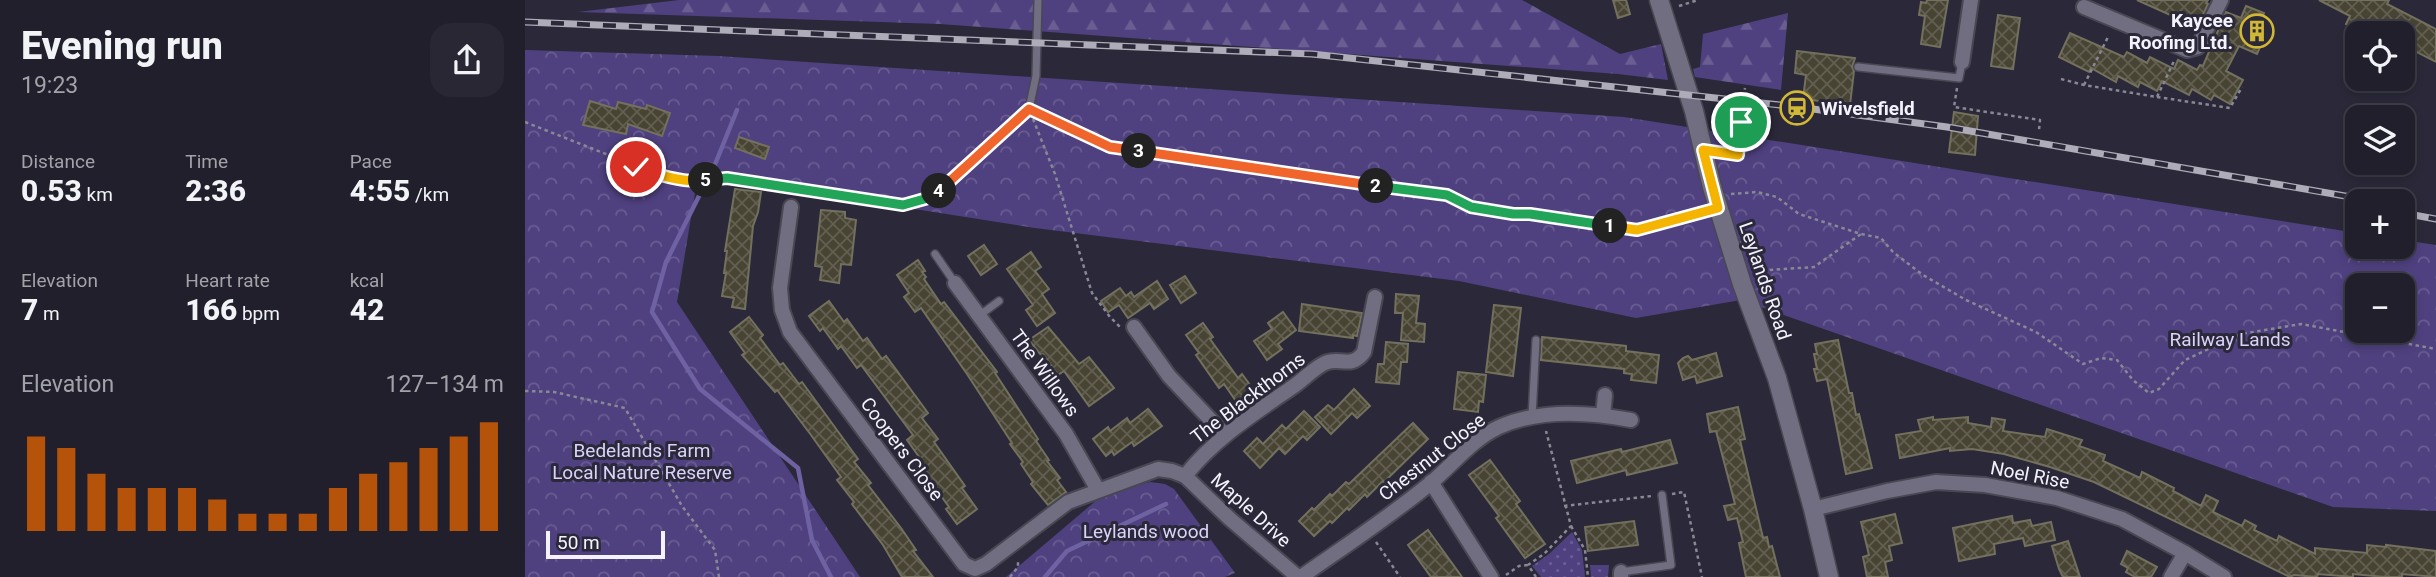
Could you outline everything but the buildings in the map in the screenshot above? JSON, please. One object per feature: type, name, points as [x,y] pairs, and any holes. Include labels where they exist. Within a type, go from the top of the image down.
[{"type":"street","name":"Leylands Road","points":[[1658,0],[1679,60],[1718,208],[1742,284],[1777,378],[1814,509],[1829,577]]},
{"type":"street","points":[[1962,62],[1971,0]]},
{"type":"street","points":[[2084,7],[2187,50],[2199,47],[2221,0]]},
{"type":"street","name":"Coopers Close","points":[[791,206],[780,288],[782,310],[790,332],[964,564],[975,569],[986,564],[1068,502],[1098,490]]},
{"type":"street","name":"The Willows","points":[[955,283],[1066,434],[1098,490]]},
{"type":"street","name":"The Blackthorns","points":[[1185,476],[1197,460],[1225,435],[1324,363],[1350,362],[1360,357],[1364,352],[1375,297]]},
{"type":"street","points":[[1135,327],[1169,376],[1225,435]]},
{"type":"street","points":[[1603,415],[1605,395]]},
{"type":"street","name":"Chestnut Close","points":[[1300,577],[1368,531],[1431,482],[1472,445],[1497,428],[1537,416],[1603,415],[1631,419]]},
{"type":"street","name":"Maple Drive","points":[[1098,490],[1158,469],[1185,476],[1230,519],[1300,577]]},
{"type":"street","points":[[1431,482],[1491,577]]},
{"type":"street","name":"Noel Rise","points":[[1814,509],[1936,482],[1985,485],[2057,498],[2122,519],[2224,577]]},
{"type":"street","points":[[2171,577],[2185,553]]},
{"type":"lane","points":[[1029,109],[1036,76],[1038,0]]},
{"type":"lane","points":[[1858,68],[1959,78],[1962,62]]},
{"type":"lane","points":[[935,254],[955,283]]},
{"type":"lane","points":[[979,316],[999,301]]},
{"type":"lane","points":[[1536,340],[1537,416]]},
{"type":"lane","points":[[1621,574],[1671,565],[1662,495]]},
{"type":"path","points":[[1686,4],[1698,0]]},
{"type":"path","points":[[2084,85],[2116,20]]},
{"type":"path","points":[[2157,97],[2181,47]]},
{"type":"path","points":[[1959,78],[1954,107],[2040,120],[2039,130]]},
{"type":"path","points":[[2061,79],[2230,108],[2242,87]]},
{"type":"path","points":[[1703,150],[1738,155],[1745,88]]},
{"type":"path","points":[[525,122],[659,175],[698,182],[727,178],[903,205],[928,198],[945,186],[1029,109]]},
{"type":"path","points":[[1029,109],[1110,147],[1267,172],[1447,195],[1471,207],[1637,230],[1718,208],[1732,193],[1757,192],[1777,197],[1800,215],[1881,238],[1923,275],[1966,300],[2036,332],[2083,364],[2101,358],[2117,360],[2133,380],[2149,393],[2159,389],[2185,360],[2241,334],[2301,324],[2436,349]]},
{"type":"path","points":[[1029,109],[1055,174],[1093,293],[1110,317],[1126,332],[1135,327]]},
{"type":"path","points":[[1742,284],[1770,270],[1814,267],[1860,234]]},
{"type":"path","points":[[525,391],[554,392],[625,408],[682,506],[715,550],[719,577]]},
{"type":"path","points":[[1537,416],[1571,526],[1585,550],[1588,577]]},
{"type":"path","points":[[1503,577],[1544,554],[1571,526]]},
{"type":"path","points":[[1368,531],[1400,577]]},
{"type":"path","points":[[1528,565],[1536,577]]},
{"type":"green space","points":[[679,0],[1522,0],[1620,54],[1661,44],[1668,80],[1618,74],[940,24],[578,12]]},
{"type":"green space","points":[[1788,13],[1781,90],[1695,77],[1693,69],[1700,67],[1703,34]]},
{"type":"green space","name":"Railway Lands","points":[[525,50],[718,56],[1624,117],[2345,231],[2345,259],[2415,259],[2415,242],[2436,245],[2436,511],[2333,507],[1741,300],[1636,318],[1459,281],[1035,228],[718,178],[699,169],[677,302],[860,577],[525,577]]},
{"type":"green space","name":"Leylands wood","points":[[1150,482],[1165,484],[1174,489],[1235,573],[1225,577],[1006,577],[1098,499]]},
{"type":"green space","points":[[1572,532],[1582,550],[1585,577],[1541,577],[1532,566]]},
{"type":"green space","points":[[1590,565],[1609,565],[1608,577],[1591,577]]},
{"type":"waterway","points":[[737,110],[716,162],[666,262],[652,312],[700,389],[798,468],[812,540],[831,577]]},
{"type":"waterway","points":[[1045,577],[1067,551],[1166,504]]},
{"type":"railway","points":[[525,22],[1312,54],[1798,107],[1947,127],[2345,196]]},
{"type":"railway","points":[[2415,215],[2436,219]]},
{"type":"place","name":"Kaycee Roofing Ltd.","points":[[2257,31]]},
{"type":"place","name":"Wivelsfield","points":[[1797,108]]},
{"type":"route","points":[[636,167],[659,175],[698,182],[727,178],[903,205],[928,198],[945,186],[1029,109],[1110,147],[1267,172],[1447,195],[1471,207],[1637,230],[1718,208],[1703,150],[1738,155],[1741,122]]},
{"type":"park label","name":"Bedelands Farm Local Nature Reserve","points":[[642,461]]}]
